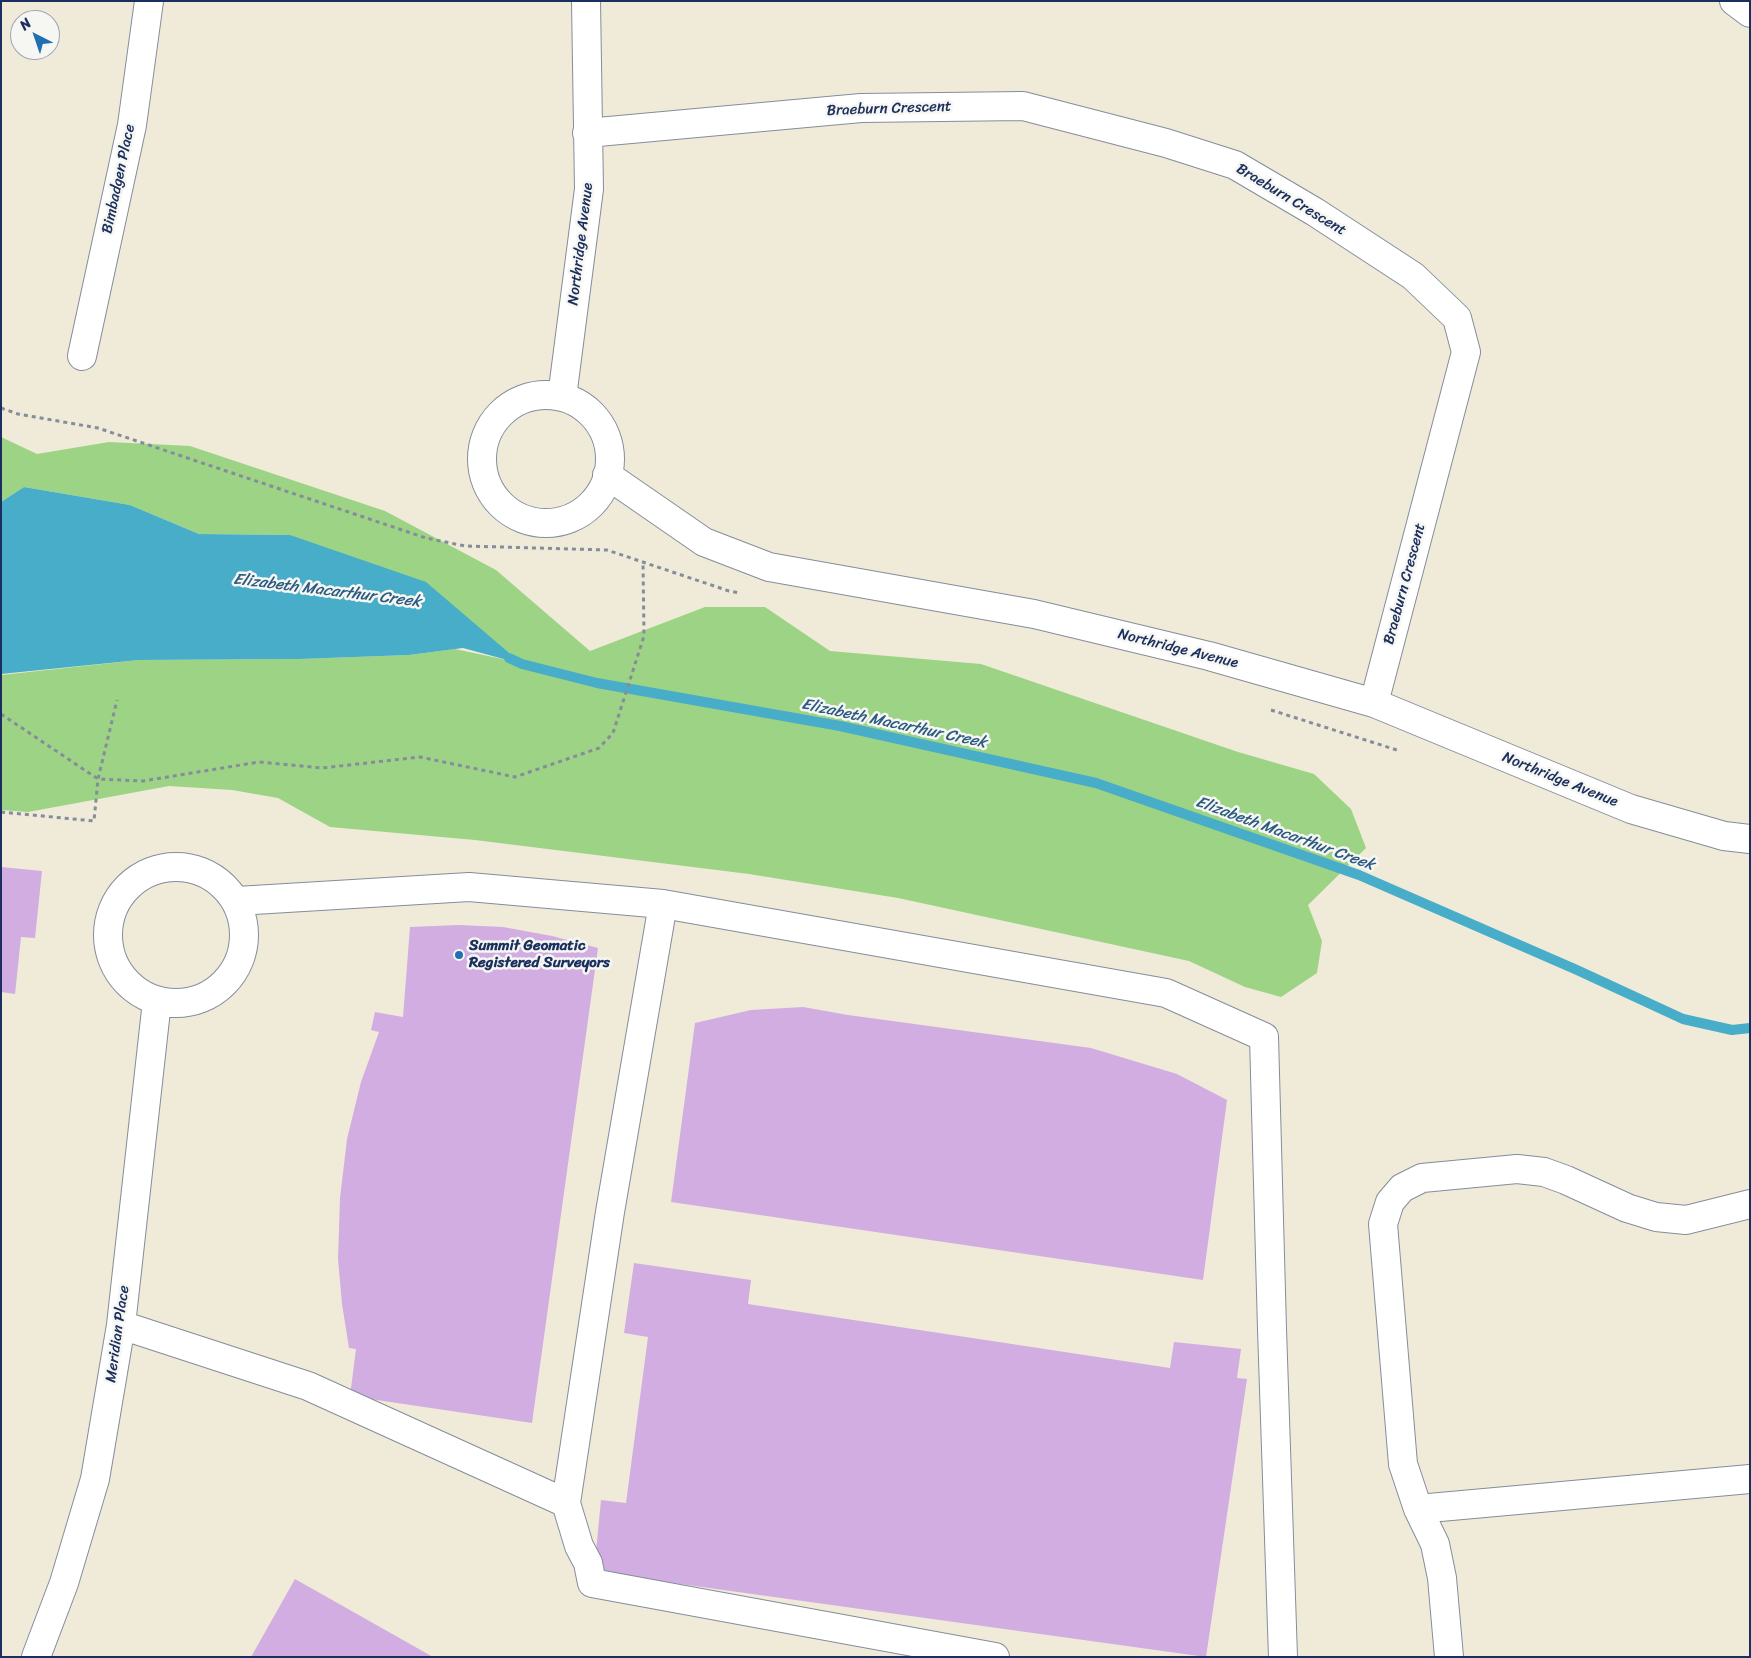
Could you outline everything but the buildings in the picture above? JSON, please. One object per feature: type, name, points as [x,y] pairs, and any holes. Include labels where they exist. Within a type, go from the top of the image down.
[{"type":"street","name":"Bimbadgen Place","points":[[82,356],[132,125],[149,1]]},
{"type":"street","name":"Northridge Avenue","points":[[562,397],[589,189],[586,1]]},
{"type":"street","points":[[1734,1],[1750,13]]},
{"type":"street","name":"Braeburn Crescent","points":[[587,133],[861,108],[1023,106],[1166,143],[1235,165],[1316,212],[1413,276],[1457,318],[1466,352],[1374,703]]},
{"type":"street","points":[[547,395],[562,397],[578,403],[601,426],[607,442],[610,459],[607,476],[602,490],[594,501],[582,511],[569,518],[554,522],[539,522],[525,519],[505,508],[491,491],[482,463],[483,448],[495,420],[518,401],[547,395]]},
{"type":"street","name":"Northridge Avenue","points":[[607,476],[704,542],[769,566],[1034,614],[1210,656],[1374,703],[1631,809],[1724,836],[1750,839]]},
{"type":"street","points":[[166,866],[187,866],[207,873],[224,885],[237,901],[244,923],[244,946],[237,968],[222,986],[203,998],[180,1004],[157,1001],[138,993],[123,979],[112,961],[107,941],[109,920],[116,901],[129,884],[146,872],[166,866]]},
{"type":"street","points":[[237,901],[469,886],[663,904],[1166,993],[1264,1038],[1283,1657]]},
{"type":"street","points":[[663,904],[610,1212],[566,1503],[579,1546],[588,1563],[592,1583],[995,1657]]},
{"type":"street","name":"Meridian Place","points":[[36,1657],[64,1583],[95,1479],[121,1325],[157,1001]]},
{"type":"street","points":[[1449,1657],[1442,1578],[1435,1544],[1418,1509],[1403,1464],[1383,1224],[1390,1202],[1402,1188],[1422,1178],[1517,1169],[1544,1172],[1627,1208],[1656,1217],[1686,1220],[1750,1204]]},
{"type":"street","points":[[121,1325],[308,1386],[566,1503]]},
{"type":"street","points":[[1418,1509],[1750,1479]]},
{"type":"path","points":[[1,408],[18,414],[98,428],[426,538],[465,546],[607,550],[729,591],[748,594]]},
{"type":"path","points":[[1,714],[98,779],[143,781],[259,762],[322,768],[420,757],[515,777],[599,748],[614,733],[644,636],[643,562]]},
{"type":"path","points":[[1,812],[94,821],[98,779],[117,700]]},
{"type":"path","points":[[1270,709],[1401,752]]},
{"type":"green space","points":[[1,437],[37,454],[109,442],[190,446],[385,511],[496,570],[590,651],[705,607],[765,607],[830,651],[981,664],[1238,752],[1314,774],[1351,809],[1366,848],[1308,905],[1322,941],[1317,973],[1281,997],[1245,987],[1189,961],[898,898],[749,874],[475,840],[330,827],[278,798],[232,790],[169,786],[28,812],[1,810],[1,675],[139,660],[300,659],[409,655],[455,649],[521,663],[290,535],[199,534],[130,505],[24,487],[1,502]]},
{"type":"water","points":[[24,487],[130,505],[199,534],[290,535],[426,582],[522,664],[463,648],[409,655],[300,659],[139,660],[1,674],[1,502]]},
{"type":"waterway","name":"Elizabeth Macarthur Creek","points":[[509,658],[522,664],[597,683],[840,726],[1096,783],[1359,875],[1577,970],[1683,1019],[1732,1030],[1750,1028]]},
{"type":"place","name":"Summit Geomatic Registered Surveyors","points":[[459,955]]}]
